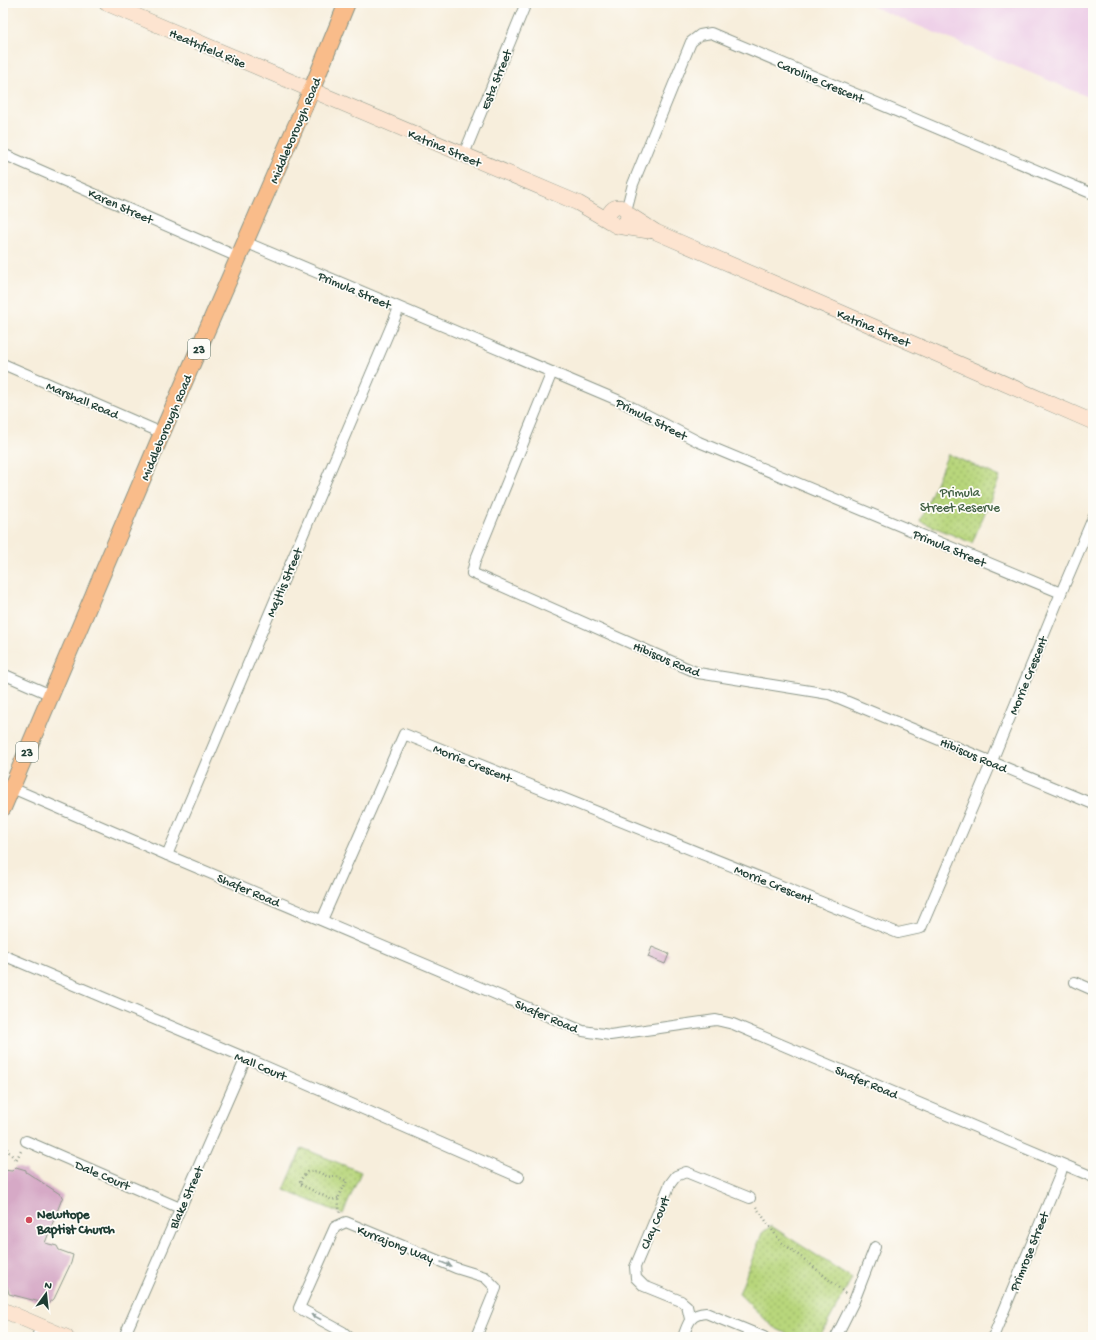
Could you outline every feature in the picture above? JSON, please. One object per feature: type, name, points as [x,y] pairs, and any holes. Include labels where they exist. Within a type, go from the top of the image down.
[{"type":"main road","name":"Middleborough Road","points":[[3,808],[162,433],[311,91],[347,3]]},
{"type":"street","name":"Heathfield Rise","points":[[106,3],[311,91]]},
{"type":"street","name":"Esta Street","points":[[464,154],[526,3]]},
{"type":"street","name":"Caroline Crescent","points":[[619,215],[691,42],[700,34],[711,33],[1093,194]]},
{"type":"street","name":"Katrina Street","points":[[311,91],[578,203],[619,215],[1093,422]]},
{"type":"street","name":"Karen Street","points":[[3,154],[238,257]]},
{"type":"street","name":"Primula Street","points":[[245,242],[620,401],[699,442],[1061,593]]},
{"type":"street","name":"Majtlis Street","points":[[167,855],[400,308]]},
{"type":"street","name":"Marshall Road","points":[[3,364],[162,433]]},
{"type":"street","name":"Hibiscus Road","points":[[552,372],[475,561],[472,573],[698,673],[829,694],[1093,804]]},
{"type":"street","name":"Morrie Crescent","points":[[322,920],[404,734],[898,933],[921,928],[1093,518]]},
{"type":"street","points":[[3,674],[51,695]]},
{"type":"street","name":"Shafer Road","points":[[12,788],[583,1031],[610,1035],[716,1020],[733,1024],[1093,1177]]},
{"type":"street","name":"Mall Court","points":[[3,955],[246,1058],[519,1177]]},
{"type":"street","points":[[1075,982],[1093,990]]},
{"type":"street","name":"Blake Street","points":[[124,1337],[246,1058]]},
{"type":"street","name":"Dale Court","points":[[26,1141],[180,1208]]},
{"type":"street","name":"Primrose Street","points":[[993,1337],[1063,1165]]},
{"type":"street","name":"Clay Court","points":[[690,1319],[687,1306],[681,1301],[644,1286],[636,1278],[635,1267],[670,1184],[676,1176],[686,1172],[750,1198]]},
{"type":"street","name":"Kurrajong Way","points":[[349,1337],[343,1332],[299,1308],[335,1227],[346,1222],[456,1268],[485,1277],[496,1288],[476,1337]]},
{"type":"street","points":[[836,1337],[854,1301],[875,1246]]},
{"type":"street","points":[[3,1310],[39,1332],[66,1337]]},
{"type":"street","points":[[683,1337],[690,1319],[698,1314],[706,1313],[764,1337]]},
{"type":"path","points":[[3,1137],[8,1151],[16,1160],[26,1141]]},
{"type":"path","points":[[338,1198],[332,1200],[308,1189],[300,1184],[301,1179],[307,1172],[316,1171],[328,1177],[336,1176],[347,1181],[338,1198],[342,1224]]},
{"type":"path","points":[[750,1198],[780,1241],[854,1301]]},
{"type":"shaded area","points":[[864,3],[1093,3],[1093,99]]},
{"type":"green space","name":"Primula Street Reserve","points":[[948,454],[1000,477],[972,543],[920,521]]},
{"type":"green space","points":[[302,1148],[361,1172],[343,1214],[284,1190]]},
{"type":"green space","points":[[771,1226],[852,1278],[820,1337],[793,1337],[773,1327],[739,1294],[762,1233]]},
{"type":"building","points":[[652,947],[669,954],[665,964],[648,957]]},
{"type":"building","name":"NewHope Baptist Church","points":[[16,1167],[26,1170],[26,1172],[63,1196],[45,1243],[57,1246],[59,1250],[73,1255],[71,1263],[54,1299],[48,1304],[9,1294],[7,1286],[3,1285],[3,1170],[12,1171]]},
{"type":"place","name":"NewHope Baptist Church","points":[[29,1220]]}]
